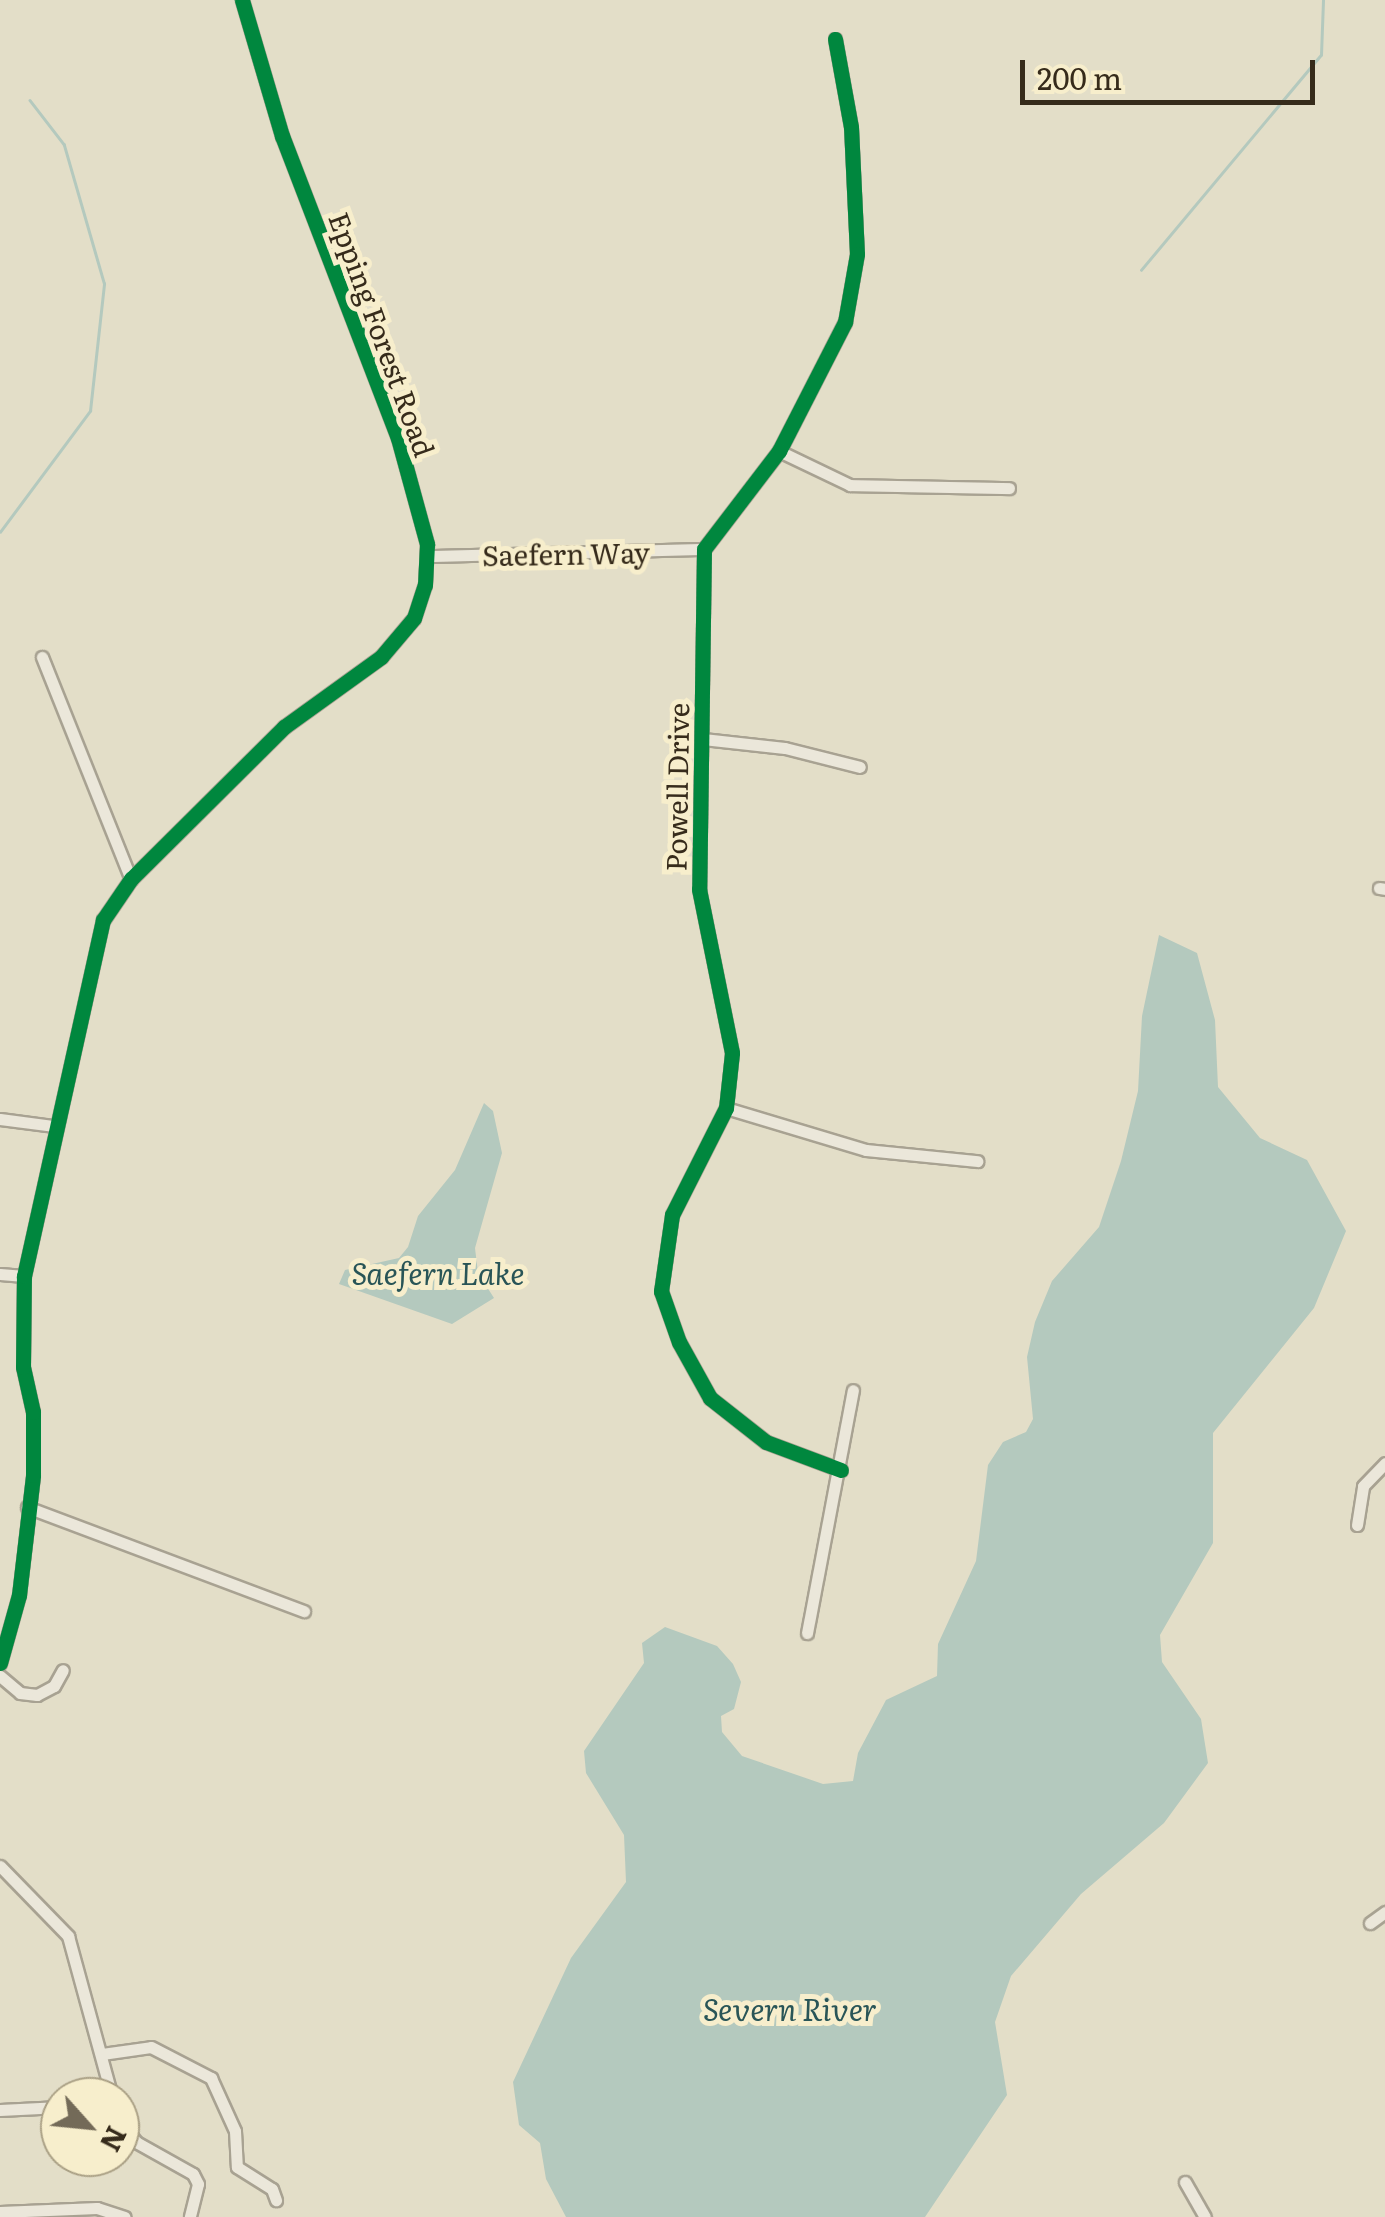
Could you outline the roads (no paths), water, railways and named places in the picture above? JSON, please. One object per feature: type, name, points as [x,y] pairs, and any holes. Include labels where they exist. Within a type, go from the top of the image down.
[{"type":"street","name":"Epping Forest Road","points":[[0,1663],[19,1595],[33,1412],[23,1367],[24,1276],[53,1126],[104,920],[130,878],[284,727],[381,656],[418,610],[428,556],[398,438],[282,136],[242,0]]},
{"type":"street","points":[[704,550],[779,451],[845,322],[858,254],[851,126],[835,39]]},
{"type":"street","points":[[779,451],[850,485],[1009,488]]},
{"type":"street","name":"Saefern Way","points":[[428,556],[704,550]]},
{"type":"street","name":"Powell Drive","points":[[704,550],[699,889],[732,1052],[726,1108],[672,1215],[661,1291],[679,1342],[710,1398],[766,1442],[841,1470]]},
{"type":"street","points":[[42,657],[130,878]]},
{"type":"street","points":[[703,738],[786,748],[860,767]]},
{"type":"street","points":[[726,1108],[866,1150],[977,1161]]},
{"type":"street","points":[[0,1119],[53,1126]]},
{"type":"street","points":[[0,1274],[24,1276]]},
{"type":"street","points":[[807,1634],[841,1470],[853,1390]]},
{"type":"street","points":[[1357,1525],[1363,1486],[1385,1463]]},
{"type":"street","points":[[27,1507],[304,1611]]},
{"type":"street","points":[[0,1676],[20,1692],[37,1695],[54,1686],[63,1670]]},
{"type":"street","points":[[0,1866],[64,1928],[107,2077]]},
{"type":"street","points":[[1370,1923],[1385,1912]]},
{"type":"street","points":[[102,2054],[151,2047],[210,2078],[236,2131],[237,2167],[272,2189],[276,2200]]},
{"type":"street","points":[[0,2110],[40,2108]]},
{"type":"street","points":[[140,2144],[194,2174],[198,2184],[190,2217]]},
{"type":"street","points":[[1186,2182],[1205,2217]]},
{"type":"street","points":[[0,2212],[98,2208],[126,2217]]},
{"type":"water","name":"Severn River","points":[[1159,935],[1197,953],[1215,1020],[1218,1087],[1260,1138],[1307,1160],[1346,1231],[1314,1308],[1213,1433],[1213,1543],[1160,1635],[1162,1662],[1201,1719],[1208,1763],[1164,1823],[1081,1894],[1011,1976],[995,2022],[1007,2095],[925,2217],[566,2217],[546,2179],[540,2143],[519,2125],[513,2082],[571,1958],[626,1882],[624,1835],[586,1773],[584,1751],[644,1663],[642,1643],[665,1627],[717,1646],[733,1664],[741,1682],[734,1709],[721,1716],[722,1732],[742,1756],[823,1784],[853,1781],[858,1753],[886,1700],[937,1676],[938,1644],[976,1561],[988,1465],[1003,1442],[1026,1432],[1033,1419],[1027,1357],[1035,1322],[1052,1281],[1099,1227],[1121,1161],[1138,1091],[1142,1016]]},
{"type":"water","name":"Saefern Lake","points":[[484,1103],[493,1111],[502,1153],[475,1248],[478,1273],[494,1298],[452,1324],[339,1284],[345,1270],[399,1258],[408,1247],[418,1216],[455,1170]]},
{"type":"waterway","points":[[1141,270],[1321,55],[1323,0]]},
{"type":"waterway","points":[[0,532],[90,411],[104,284],[64,145],[30,101]]}]
